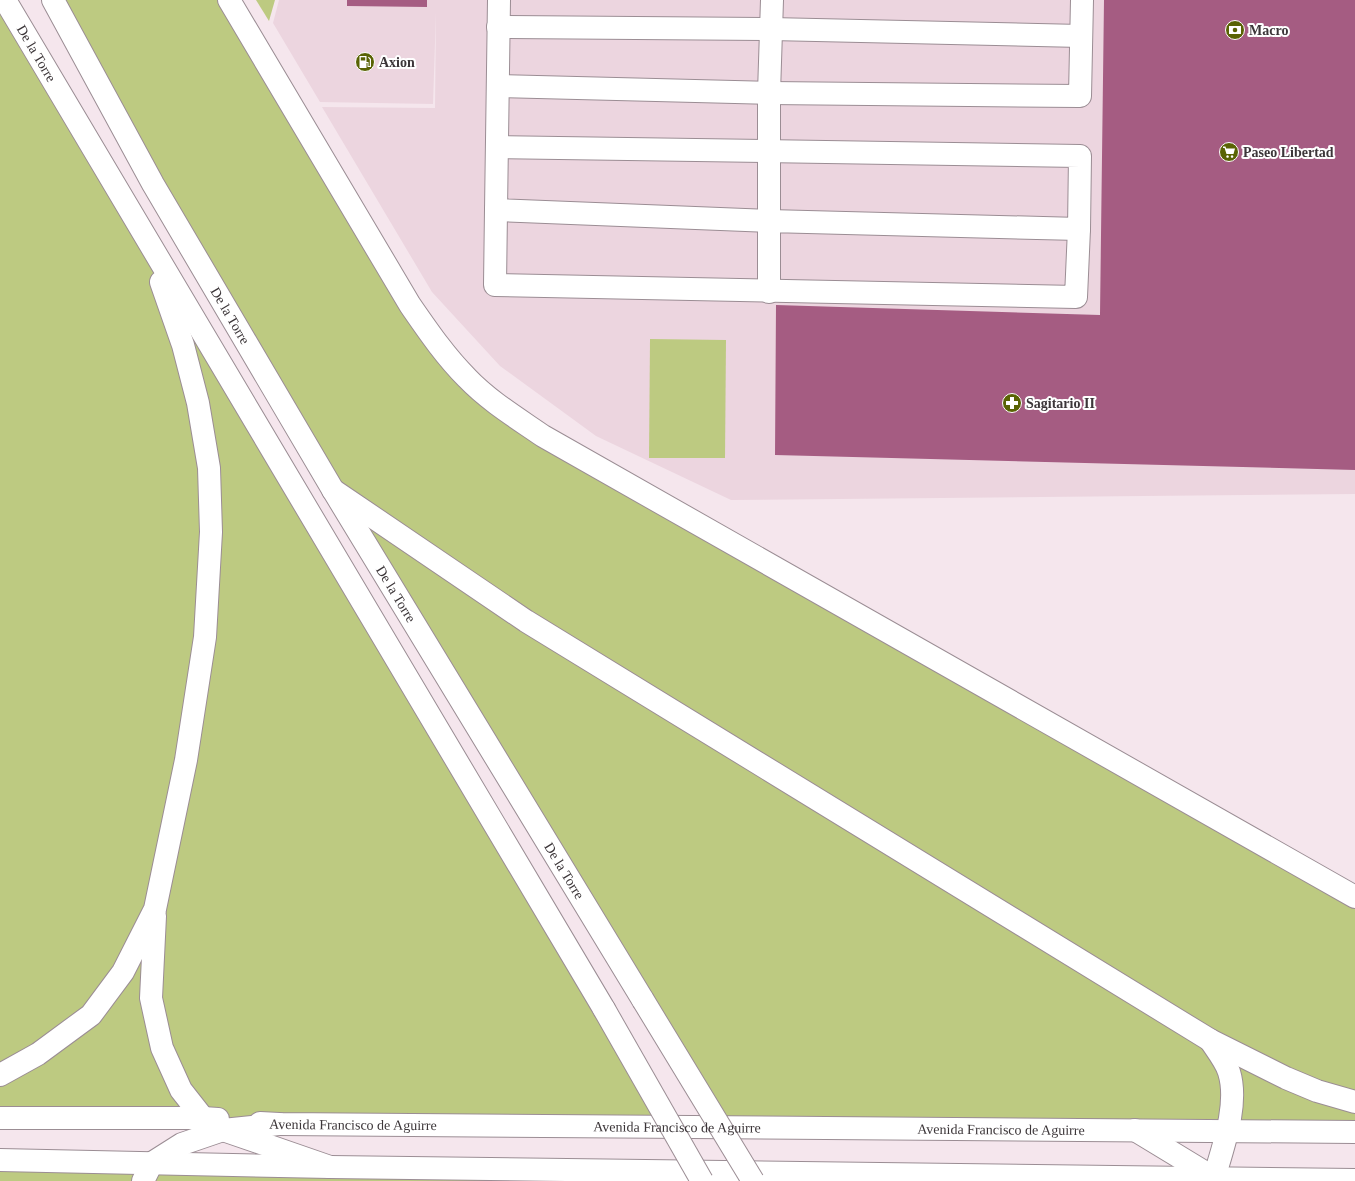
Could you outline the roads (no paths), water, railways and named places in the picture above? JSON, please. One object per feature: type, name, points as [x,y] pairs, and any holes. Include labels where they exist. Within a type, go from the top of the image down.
[{"type":"main road","name":"De la Torre","points":[[5,0],[604,1009],[702,1181]]},
{"type":"main road","name":"De la Torre","points":[[53,0],[153,184],[333,490],[752,1181]]},
{"type":"main road","points":[[229,0],[410,305],[442,350],[468,378],[498,406],[543,436],[1355,897]]},
{"type":"main road","points":[[497,147],[1080,156],[1076,297],[769,292],[495,285],[499,0]]},
{"type":"main road","points":[[769,292],[769,92],[772,0]]},
{"type":"main road","points":[[498,86],[769,92],[1080,96],[1082,0]]},
{"type":"main road","points":[[498,27],[771,29],[1081,36]]},
{"type":"main road","points":[[496,210],[769,221],[1079,228]]},
{"type":"main road","points":[[144,236],[183,345],[198,403],[209,468],[211,532],[205,637],[186,760],[155,909],[151,998],[162,1048],[181,1090],[203,1118],[222,1130],[330,1166]]},
{"type":"main road","points":[[333,490],[526,621],[1210,1040],[1286,1078],[1317,1091],[1355,1102]]},
{"type":"main road","points":[[0,1075],[38,1054],[91,1015],[123,972],[155,909]]},
{"type":"main road","points":[[1210,1040],[1229,1071],[1232,1091],[1228,1130],[1215,1180]]},
{"type":"main road","name":"Avenida Francisco de Aguirre","points":[[0,1118],[203,1118],[279,1124],[1355,1132]]},
{"type":"main road","points":[[148,1172],[182,1144],[222,1130],[279,1124]]},
{"type":"main road","points":[[1135,1130],[1215,1180]]},
{"type":"main road","points":[[0,1160],[148,1172],[330,1166],[1215,1180],[1355,1180]]},
{"type":"place","name":"Macro","points":[[1235,30]]},
{"type":"place","name":"Axion","points":[[365,62]]},
{"type":"place","name":"Paseo Libertad","points":[[1229,152]]},
{"type":"place","name":"Sagitario II","points":[[1012,403]]}]
